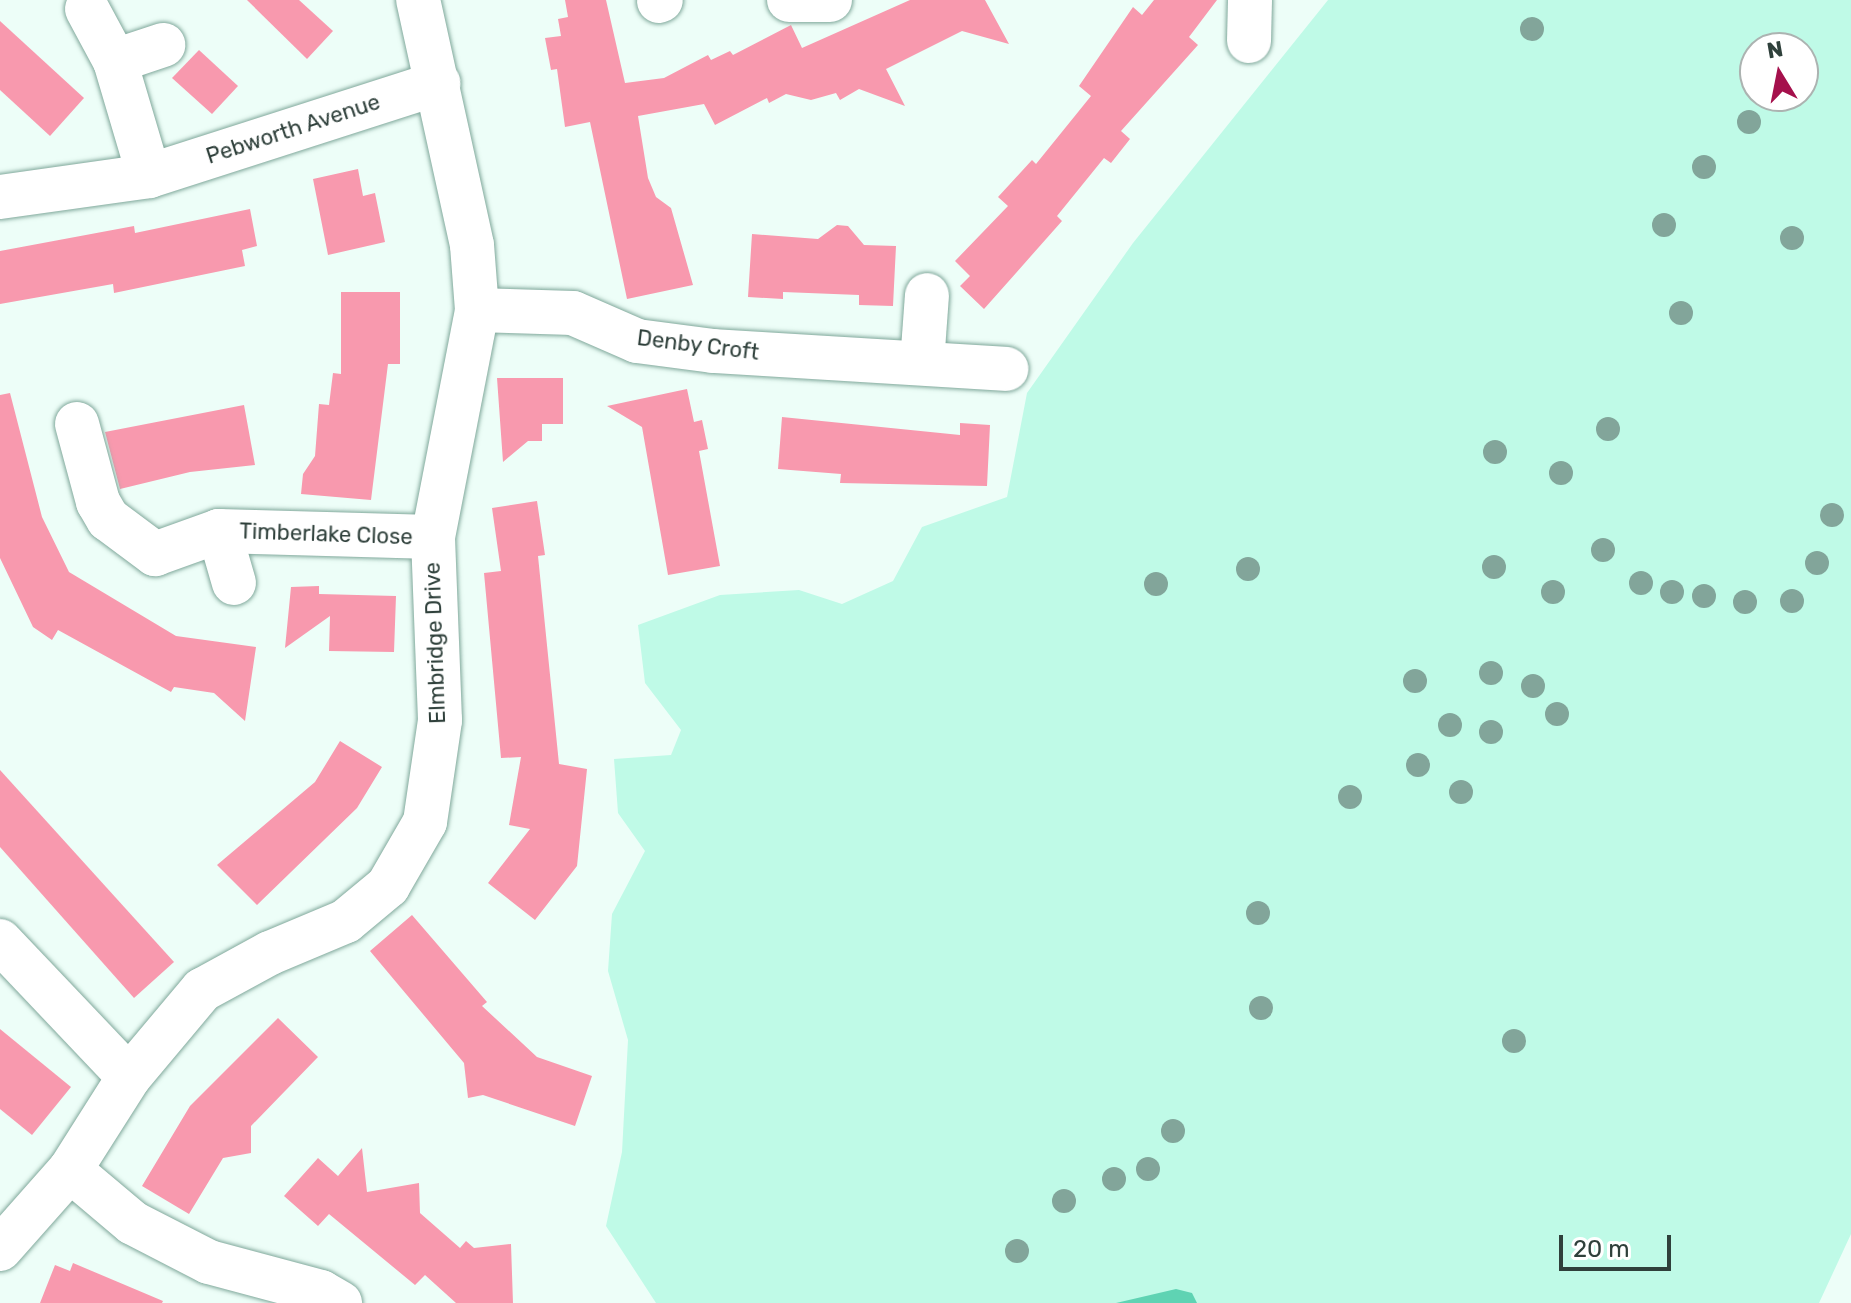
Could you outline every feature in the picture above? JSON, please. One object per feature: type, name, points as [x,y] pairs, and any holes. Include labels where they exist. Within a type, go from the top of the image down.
[{"type":"street","name":"Elmbridge Drive","points":[[0,1249],[70,1170],[129,1077],[202,990],[270,953],[346,921],[388,886],[425,822],[440,720],[433,537],[477,310],[472,245],[418,0]]},
{"type":"street","points":[[789,0],[830,0]]},
{"type":"street","points":[[87,9],[115,61],[149,176]]},
{"type":"street","points":[[115,61],[163,45]]},
{"type":"street","name":"Pebworth Avenue","points":[[0,197],[149,176],[438,83]]},
{"type":"street","points":[[922,363],[927,295]]},
{"type":"street","name":"Denby Croft","points":[[477,310],[573,313],[637,341],[713,351],[1006,369]]},
{"type":"street","name":"Timberlake Close","points":[[77,424],[98,502],[108,519],[155,554],[219,531],[433,537]]},
{"type":"street","name":"Timberlake Close","points":[[219,531],[234,583]]},
{"type":"street","points":[[0,941],[129,1077]]},
{"type":"street","points":[[70,1170],[133,1223],[209,1262],[321,1292],[340,1303]]},
{"type":"shaded area","points":[[1328,0],[1851,0],[1851,1234],[1819,1303],[656,1303],[606,1226],[622,1152],[628,1040],[608,971],[612,914],[645,851],[618,813],[614,759],[671,755],[681,730],[645,683],[638,625],[720,595],[799,590],[842,604],[893,581],[922,527],[1007,497],[1027,393],[1133,243]]},
{"type":"shaded area","points":[[1176,1289],[1192,1293],[1197,1303],[1116,1303]]},
{"type":"building","points":[[247,0],[299,0],[333,31],[307,59]]},
{"type":"building","points":[[565,0],[606,0],[625,83],[664,78],[708,55],[711,60],[730,51],[733,55],[791,25],[802,48],[910,0],[985,0],[1009,44],[962,31],[886,69],[905,106],[859,89],[840,100],[836,93],[811,100],[786,94],[769,103],[767,98],[715,125],[704,104],[638,116],[648,178],[656,197],[671,208],[693,285],[627,299],[590,122],[565,127],[557,69],[551,70],[545,38],[561,36],[558,19],[568,17]]},
{"type":"building","points":[[1154,0],[1217,0],[1189,37],[1198,45],[1121,131],[1130,139],[1111,163],[1104,158],[1057,216],[1062,221],[984,309],[960,286],[970,276],[955,261],[1008,206],[998,197],[1032,160],[1036,164],[1091,96],[1079,86],[1133,7],[1142,15]]},
{"type":"building","points":[[0,21],[84,98],[50,136],[0,90]]},
{"type":"building","points":[[199,50],[238,86],[212,114],[172,78]]},
{"type":"building","points":[[358,169],[363,196],[375,193],[385,242],[328,255],[313,179]]},
{"type":"building","points":[[250,209],[257,246],[242,250],[245,266],[114,293],[113,284],[0,304],[0,251],[134,226],[135,233]]},
{"type":"building","points":[[837,225],[848,226],[864,245],[896,246],[893,306],[859,305],[859,295],[783,292],[783,299],[748,297],[752,234],[818,239]]},
{"type":"building","points":[[341,292],[400,292],[400,364],[388,364],[371,500],[301,494],[303,474],[315,456],[319,404],[329,405],[333,373],[341,374]]},
{"type":"building","points":[[497,378],[563,378],[563,424],[542,424],[542,441],[528,441],[503,462]]},
{"type":"building","points":[[687,389],[694,422],[702,420],[708,449],[699,451],[720,566],[668,575],[642,427],[607,406]]},
{"type":"building","points":[[10,393],[42,517],[69,572],[176,636],[256,647],[245,721],[214,693],[174,687],[171,692],[58,630],[52,640],[33,627],[0,558],[0,395]]},
{"type":"building","points":[[244,405],[255,465],[190,472],[120,489],[105,432]]},
{"type":"building","points":[[782,417],[960,435],[960,423],[990,425],[987,486],[840,483],[841,474],[778,469]]},
{"type":"building","points":[[537,501],[545,555],[538,556],[559,764],[587,769],[577,866],[535,920],[488,883],[530,829],[509,825],[521,757],[501,758],[484,573],[501,571],[492,508]]},
{"type":"building","points":[[319,586],[319,594],[396,596],[394,652],[329,651],[330,616],[285,648],[291,587]]},
{"type":"building","points":[[340,741],[382,767],[357,808],[257,905],[217,865],[315,782]]},
{"type":"building","points":[[0,770],[174,962],[134,998],[0,847]]},
{"type":"building","points":[[412,915],[487,1002],[482,1006],[537,1057],[592,1076],[575,1126],[483,1095],[468,1098],[464,1063],[370,951]]},
{"type":"building","points":[[278,1018],[318,1057],[251,1126],[251,1153],[223,1158],[189,1214],[142,1186],[190,1106]]},
{"type":"building","points":[[0,1029],[71,1087],[32,1135],[0,1109]]},
{"type":"building","points":[[362,1148],[367,1192],[419,1183],[420,1213],[460,1248],[466,1241],[474,1248],[511,1244],[513,1303],[456,1303],[425,1275],[415,1285],[329,1214],[318,1226],[284,1196],[318,1158],[338,1176]]},
{"type":"building","points":[[73,1263],[163,1301],[40,1303],[55,1265],[70,1271]]}]
